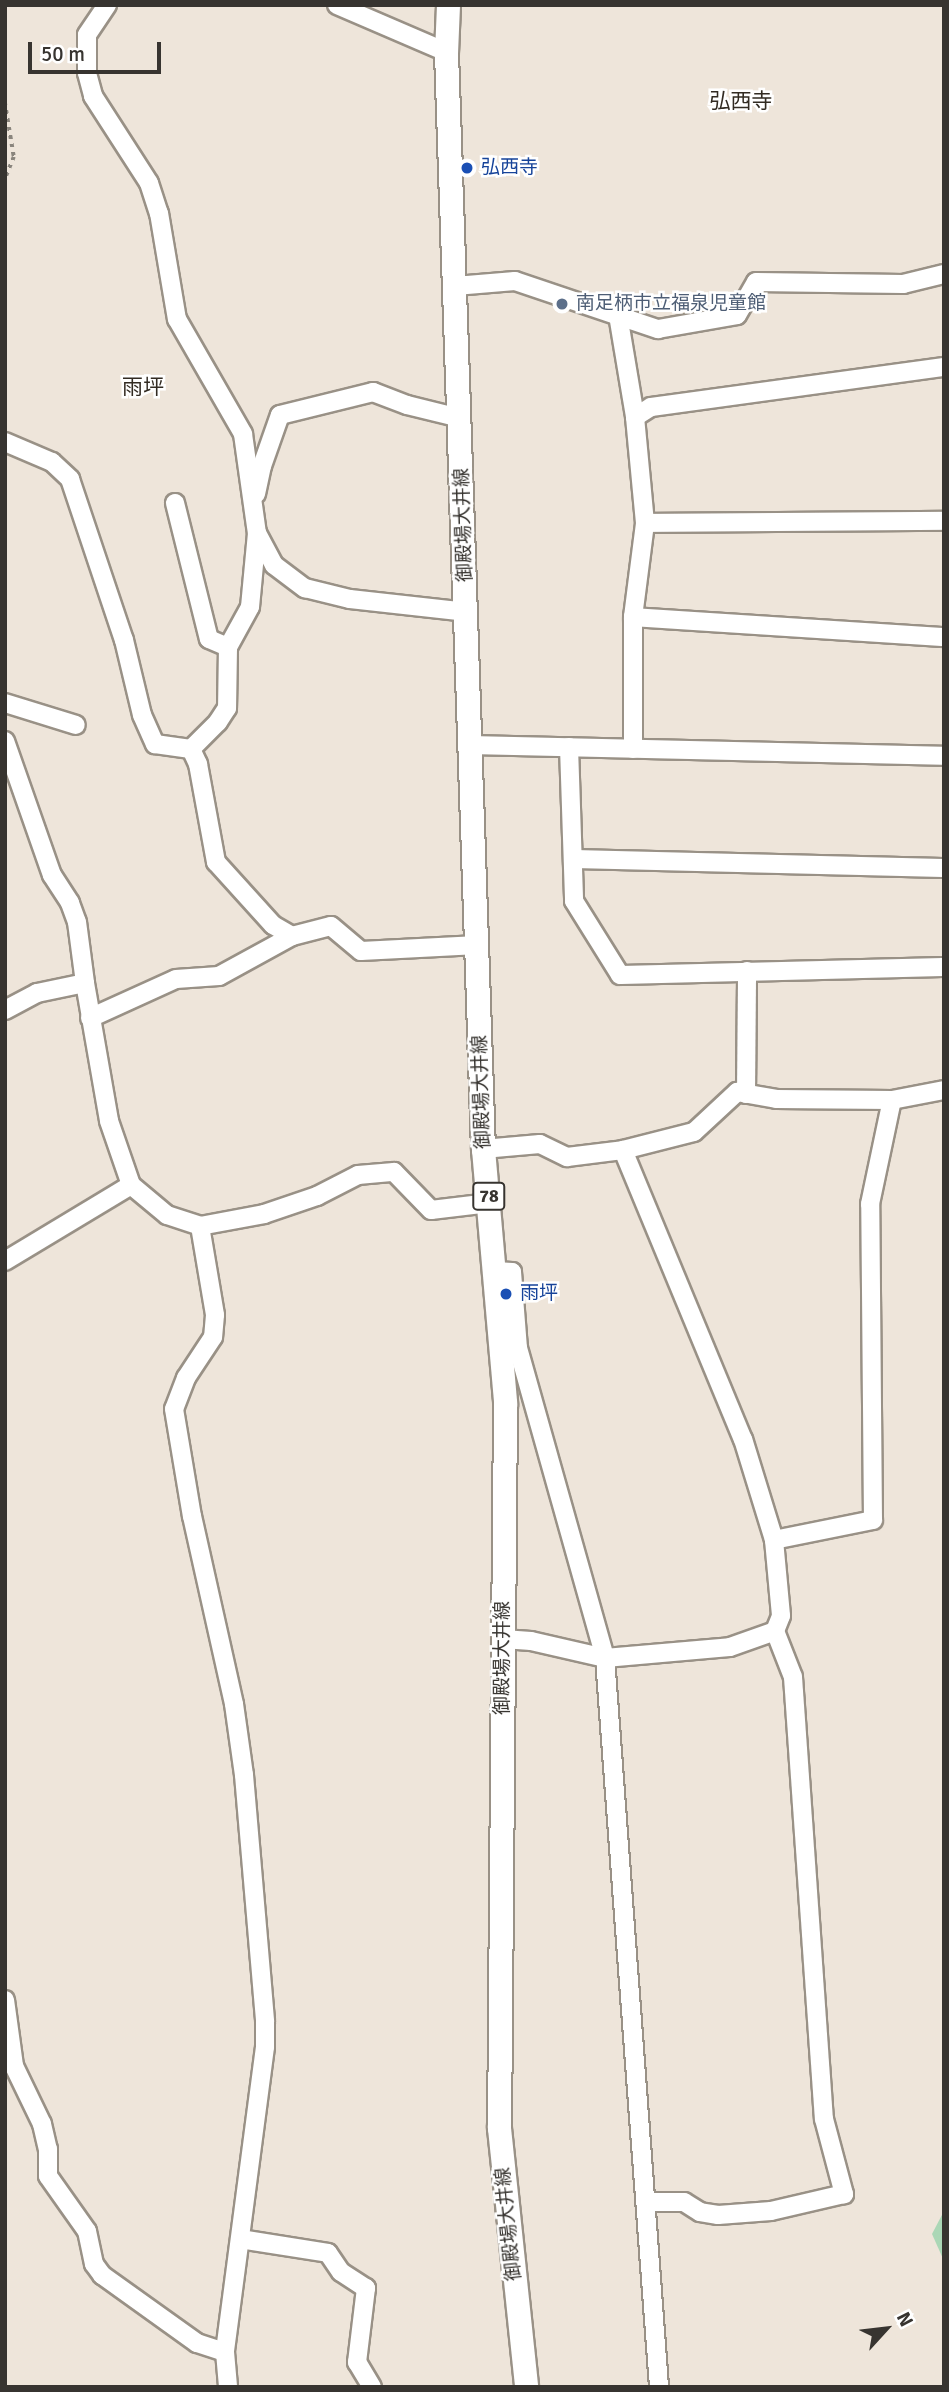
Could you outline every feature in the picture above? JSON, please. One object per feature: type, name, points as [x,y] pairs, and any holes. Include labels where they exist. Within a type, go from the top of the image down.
[{"type":"main road","name":"御殿場大井線","points":[[448,5],[446,52],[467,612],[468,745],[478,945],[483,1149],[490,1203],[505,1403],[499,2127],[526,2387]]},
{"type":"street","points":[[107,5],[87,34],[87,73],[93,96],[149,183],[159,213],[177,319],[243,434],[257,533],[250,607],[228,648],[227,708],[218,722],[191,749]]},
{"type":"street","points":[[337,5],[446,52]]},
{"type":"street","points":[[455,286],[515,281],[658,329],[737,315],[756,282],[904,284],[944,274]]},
{"type":"street","points":[[618,315],[635,417],[645,523],[633,617],[633,749]]},
{"type":"street","points":[[635,417],[652,407],[944,367]]},
{"type":"street","points":[[253,506],[262,466],[280,415],[373,392],[407,405],[460,418]]},
{"type":"street","points":[[5,442],[52,462],[70,479],[124,640],[146,725],[155,744],[191,749]]},
{"type":"street","points":[[175,503],[209,639],[228,648]]},
{"type":"street","points":[[645,523],[944,521]]},
{"type":"street","points":[[257,533],[274,565],[305,588],[350,599],[467,612]]},
{"type":"street","points":[[633,617],[944,637]]},
{"type":"street","points":[[5,703],[76,725]]},
{"type":"street","points":[[5,741],[52,875],[70,903],[77,922],[89,1018],[109,1121],[131,1185],[167,1215],[200,1226],[264,1214],[317,1196],[358,1175],[394,1172],[431,1210],[490,1203]]},
{"type":"street","points":[[468,745],[944,756]]},
{"type":"street","points":[[569,747],[574,901],[620,975],[944,967]]},
{"type":"street","points":[[191,749],[198,764],[216,862],[273,925],[292,936]]},
{"type":"street","points":[[573,859],[944,868]]},
{"type":"street","points":[[89,1018],[176,979],[219,976],[292,936],[331,926],[361,951],[478,945]]},
{"type":"street","points":[[747,971],[747,1094]]},
{"type":"street","points":[[5,1010],[37,993],[86,983]]},
{"type":"street","points":[[483,1149],[540,1144],[567,1157],[623,1150],[694,1132],[737,1092],[776,1099],[892,1100],[944,1090]]},
{"type":"street","points":[[774,1541],[873,1520],[870,1204],[892,1100]]},
{"type":"street","points":[[623,1150],[743,1439],[774,1541],[781,1616],[775,1631],[793,1677],[824,2119],[844,2194],[771,2211],[718,2215],[700,2212],[684,2202],[646,2202]]},
{"type":"street","points":[[5,1261],[131,1185]]},
{"type":"street","points":[[200,1226],[215,1315],[213,1336],[186,1378],[174,1409],[192,1516],[234,1704],[244,1775],[265,2047],[225,2352],[228,2387]]},
{"type":"street","points":[[495,1271],[512,1272],[518,1348],[605,1658],[659,2387]]},
{"type":"street","points":[[503,1639],[531,1641],[605,1658],[730,1647],[775,1631]]},
{"type":"street","points":[[5,2000],[10,2070],[42,2124],[48,2149],[48,2176],[88,2231],[94,2264],[102,2275],[197,2343],[225,2352]]},
{"type":"street","points":[[240,2239],[328,2253],[341,2273],[366,2288],[357,2362],[372,2387]]},
{"type":"path","points":[[5,102],[14,157],[5,179]]},
{"type":"green space","points":[[944,2211],[944,2261],[932,2234]]},
{"type":"place","name":"弘西寺","points":[[467,168]]},
{"type":"place","name":"南足柄市立福泉児童館","points":[[562,304]]},
{"type":"place","name":"雨坪","points":[[506,1294]]},
{"type":"district","name":"弘西寺","points":[[741,101]]},
{"type":"district","name":"雨坪","points":[[143,387]]}]
